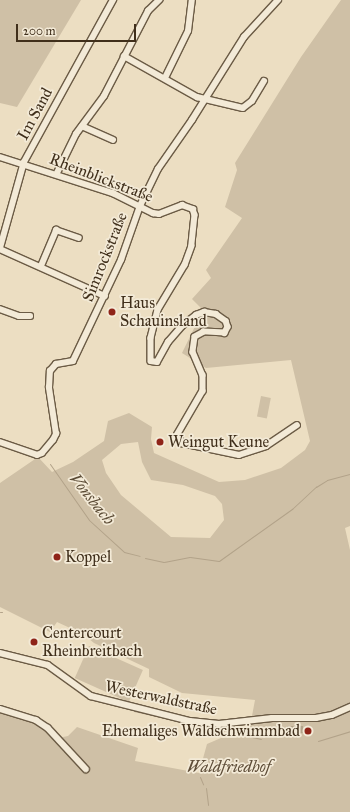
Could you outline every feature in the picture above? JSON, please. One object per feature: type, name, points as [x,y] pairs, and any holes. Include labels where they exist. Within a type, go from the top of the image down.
[{"type":"street","name":"Im Sand","points":[[0,248],[24,162],[113,0]]},
{"type":"street","points":[[57,173],[64,154],[104,96],[148,12],[159,0]]},
{"type":"street","points":[[165,78],[188,31],[192,0]]},
{"type":"street","name":"Simrockstraße","points":[[0,442],[37,455],[42,453],[54,440],[56,434],[49,388],[52,366],[74,361],[121,260],[140,206],[158,169],[244,37],[278,0]]},
{"type":"street","points":[[124,56],[205,99],[243,108],[252,101],[264,81]]},
{"type":"street","points":[[82,126],[113,140]]},
{"type":"street","name":"Rheinblickstraße","points":[[0,156],[57,173],[159,214],[182,205],[188,206],[195,215],[194,236],[188,258],[164,298],[155,319],[151,338],[151,361],[157,362],[168,342],[182,326],[196,315],[204,312],[216,314],[228,324],[225,333],[204,332],[195,337],[193,352],[202,375],[202,391],[178,434],[180,440],[239,455],[266,446],[297,425]]},
{"type":"street","points":[[40,266],[56,230],[79,238]]},
{"type":"street","points":[[0,248],[105,296]]},
{"type":"street","points":[[0,309],[19,316],[30,316]]},
{"type":"street","name":"Westerwaldstraße","points":[[1,655],[48,665],[91,696],[190,720],[219,724],[272,718],[316,718],[332,715],[350,707]]},
{"type":"street","points":[[0,709],[36,720],[48,728],[86,769]]},
{"type":"green space","points":[[0,0],[81,0],[17,107],[0,103]]},
{"type":"green space","name":"Waldfriedhof","points":[[341,0],[350,0],[350,526],[345,528],[350,550],[350,812],[0,812],[0,711],[36,723],[58,738],[68,736],[77,727],[138,748],[135,761],[199,773],[207,744],[221,738],[248,737],[255,700],[182,693],[149,677],[149,669],[94,643],[83,634],[57,622],[50,632],[0,607],[0,483],[38,457],[52,472],[73,462],[104,441],[108,421],[129,413],[152,427],[151,439],[154,453],[219,482],[245,480],[281,468],[305,450],[310,441],[291,360],[206,368],[182,353],[203,310],[192,299],[211,278],[206,270],[242,218],[225,207],[237,170],[235,163],[301,57]],"holes":[[[138,442],[142,462],[151,480],[183,485],[215,496],[222,504],[224,520],[210,538],[171,537],[121,495],[106,473],[102,460],[121,444]]]},
{"type":"green space","points":[[261,396],[271,398],[267,419],[257,417]]},
{"type":"green space","points":[[89,646],[143,670],[129,702],[75,678]]},
{"type":"shaded area","points":[[287,726],[303,726],[303,733],[287,733]]},
{"type":"waterway","name":"Vonsbach","points":[[50,464],[89,520],[124,552],[140,556]]},
{"type":"waterway","points":[[145,558],[164,562],[190,557],[219,561],[292,509],[316,487],[327,480],[350,474]]},
{"type":"waterway","points":[[134,711],[210,728]]},
{"type":"waterway","points":[[216,729],[261,739]]},
{"type":"waterway","points":[[318,741],[350,731]]},
{"type":"waterway","points":[[200,777],[203,784]]},
{"type":"waterway","points":[[206,788],[208,805]]},
{"type":"place","name":"Haus Schauinsland","points":[[112,312]]},
{"type":"place","name":"Weingut Keune","points":[[160,442]]},
{"type":"place","name":"Koppel","points":[[57,557]]},
{"type":"place","name":"Centercourt Rheinbreitbach","points":[[34,642]]},
{"type":"place","name":"Ehemaliges Waldschwimmbad","points":[[308,731]]}]
